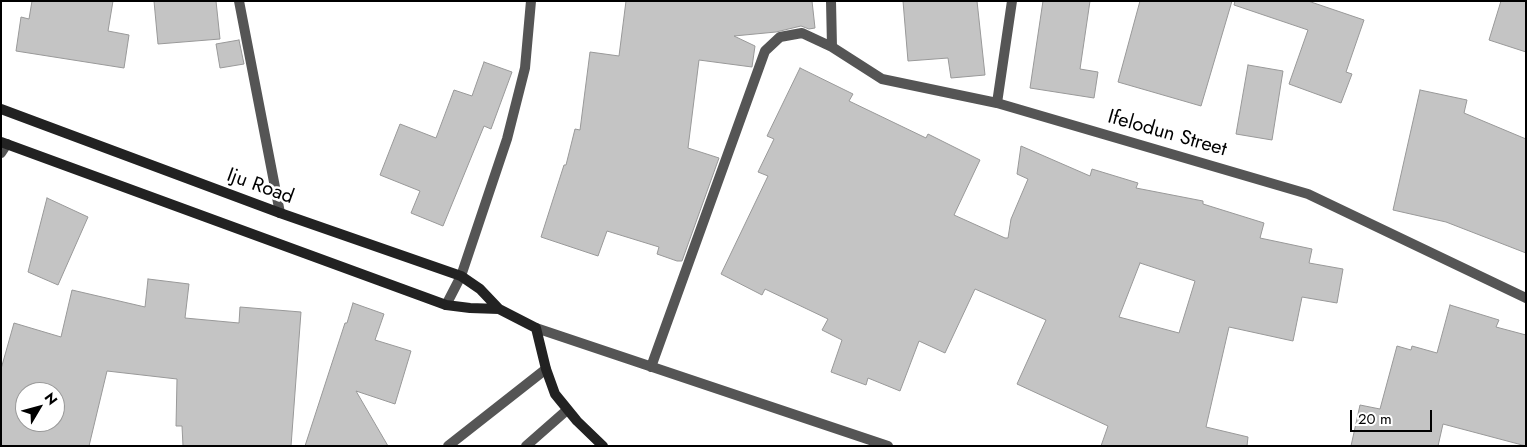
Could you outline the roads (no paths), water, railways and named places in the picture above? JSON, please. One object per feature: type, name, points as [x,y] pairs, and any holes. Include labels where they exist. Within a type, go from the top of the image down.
[{"type":"main road","name":"Iju Road","points":[[1,109],[280,213],[461,276],[480,289],[499,309],[536,328]]},
{"type":"main road","name":"Iju Road","points":[[4,143],[446,305],[499,309]]},
{"type":"main road","points":[[536,328],[546,369],[555,394],[577,421],[603,446]]},
{"type":"street","points":[[239,1],[280,213]]},
{"type":"street","points":[[446,305],[461,276],[507,139],[525,68],[531,1]]},
{"type":"street","points":[[831,1],[832,46]]},
{"type":"street","points":[[997,103],[1012,1]]},
{"type":"street","name":"Ifelodun Street","points":[[651,368],[765,51],[780,37],[802,33],[832,46],[882,79],[997,103],[1308,194],[1526,298]]},
{"type":"street","points":[[1,153],[4,143]]},
{"type":"street","points":[[536,328],[888,446]]},
{"type":"street","points":[[448,446],[546,369]]},
{"type":"street","points":[[526,446],[567,410]]}]
